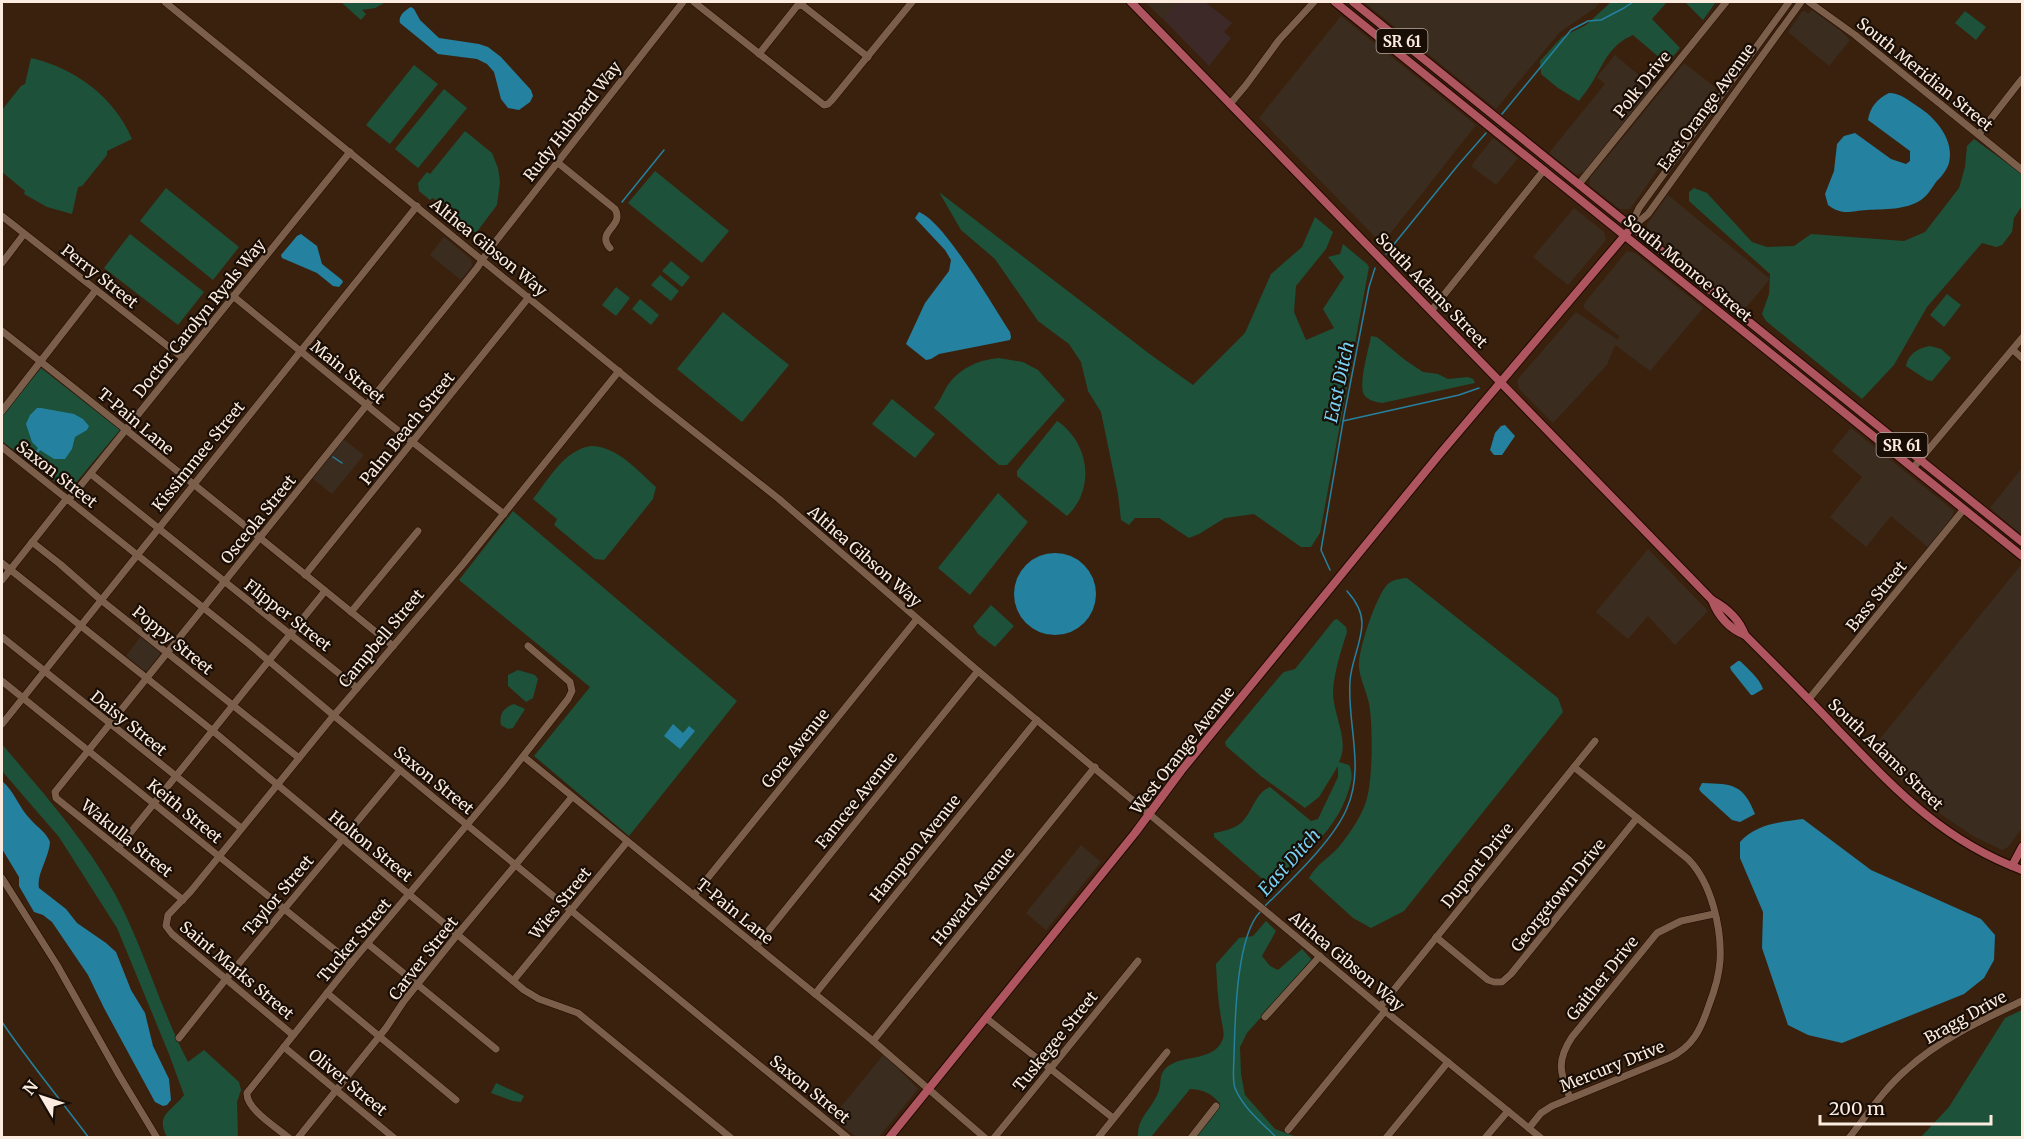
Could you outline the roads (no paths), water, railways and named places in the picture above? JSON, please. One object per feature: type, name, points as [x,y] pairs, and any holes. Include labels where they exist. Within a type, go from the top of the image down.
[{"type":"main road","name":"South Adams Street","points":[[1131,2],[1712,600],[1723,606],[1741,624],[1745,635],[1892,785],[1924,814],[1964,842],[2022,870]]},
{"type":"main road","name":"South Monroe Street","points":[[1335,2],[2022,556]]},
{"type":"main road","name":"South Monroe Street","points":[[1353,2],[2022,542]]},
{"type":"main road","points":[[1444,89],[1451,81]]},
{"type":"main road","points":[[1535,163],[1542,164],[1549,160]]},
{"type":"main road","name":"East Orange Avenue","points":[[1500,382],[1632,227]]},
{"type":"main road","name":"West Orange Avenue","points":[[889,1137],[1149,814],[1181,771],[1500,382]]},
{"type":"main road","points":[[2003,540],[2010,532]]},
{"type":"main road","points":[[2012,866],[2022,847]]},
{"type":"street","name":"Althea Gibson Way","points":[[165,2],[786,505],[978,671],[1383,1009],[1541,1137]]},
{"type":"street","name":"Rudy Hubbard Way","points":[[483,259],[683,2]]},
{"type":"street","points":[[694,2],[824,105],[832,100],[912,2]]},
{"type":"street","points":[[1230,104],[1279,40],[1314,2]]},
{"type":"street","name":"Polk Drive","points":[[1579,184],[1726,2]]},
{"type":"street","name":"East Orange Avenue","points":[[1632,227],[1639,208],[1789,2]]},
{"type":"street","name":"East Orange Avenue","points":[[1632,227],[1648,214],[1801,2]]},
{"type":"street","name":"South Meridian Street","points":[[1809,2],[1855,35],[2022,170]]},
{"type":"street","points":[[759,54],[800,3],[867,57]]},
{"type":"street","points":[[1979,134],[2022,79]]},
{"type":"street","name":"Doctor Carolyn Ryals Way","points":[[2,580],[91,474],[350,152]]},
{"type":"street","points":[[557,162],[615,209],[617,221],[606,235],[606,244],[610,248]]},
{"type":"street","points":[[1431,311],[1544,170]]},
{"type":"street","name":"Kissimmee Street","points":[[2,724],[417,206]]},
{"type":"street","name":"Perry Street","points":[[2,216],[183,358]]},
{"type":"street","points":[[2,263],[24,234]]},
{"type":"street","name":"Osceola Street","points":[[54,796],[483,259]]},
{"type":"street","points":[[2,411],[96,290]]},
{"type":"street","name":"Main Street","points":[[232,296],[504,514]]},
{"type":"street","name":"Palm Beach Street","points":[[305,575],[530,297]]},
{"type":"street","name":"T-Pain Lane","points":[[2,331],[393,646]]},
{"type":"street","points":[[1913,468],[2022,338]]},
{"type":"street","points":[[2013,350],[2022,357]]},
{"type":"street","name":"Campbell Street","points":[[166,923],[168,915],[183,900],[357,687],[504,514],[619,371]]},
{"type":"street","name":"Saxon Street","points":[[2,447],[270,660],[400,770],[848,1137]]},
{"type":"street","name":"Flipper Street","points":[[91,474],[357,687]]},
{"type":"street","name":"Bass Street","points":[[1809,699],[1964,509]]},
{"type":"street","points":[[351,612],[418,531]]},
{"type":"street","name":"Poppy Street","points":[[32,542],[299,758]]},
{"type":"street","name":"Holton Street","points":[[2,563],[213,731],[276,786],[513,981],[539,999],[578,1013],[731,1137]]},
{"type":"street","points":[[118,848],[325,591]]},
{"type":"street","name":"Gore Avenue","points":[[694,895],[917,619]]},
{"type":"street","name":"Daisy Street","points":[[2,637],[241,828]]},
{"type":"street","name":"Tucker Street","points":[[289,1137],[255,1110],[247,1093],[351,963],[524,757],[571,694],[572,687],[560,671],[528,646]]},
{"type":"street","name":"Famcee Avenue","points":[[756,946],[978,671]]},
{"type":"street","name":"Keith Street","points":[[2,681],[351,963]]},
{"type":"street","name":"Hampton Avenue","points":[[815,994],[1037,720]]},
{"type":"street","name":"Dupont Drive","points":[[1288,1130],[1436,937],[1595,741]]},
{"type":"street","name":"T-Pain Lane","points":[[524,757],[873,1041],[985,1137]]},
{"type":"street","name":"Howard Avenue","points":[[873,1041],[1095,767]]},
{"type":"street","name":"Mercury Drive","points":[[1529,1128],[1546,1109],[1684,1050],[1703,1024],[1720,962],[1717,927],[1706,883],[1695,866],[1574,767]]},
{"type":"street","name":"Taylor Street","points":[[179,1038],[400,770]]},
{"type":"street","name":"Wakulla Street","points":[[54,796],[183,900]]},
{"type":"street","name":"Carver Street","points":[[297,1137],[379,1036],[417,984],[572,797]]},
{"type":"street","name":"Georgetown Drive","points":[[1436,937],[1488,980],[1502,982],[1511,974],[1637,818]]},
{"type":"street","name":"Wies Street","points":[[513,981],[627,842]]},
{"type":"street","points":[[2,878],[60,970],[122,1081],[157,1137]]},
{"type":"street","name":"Gaither Drive","points":[[1570,1098],[1560,1067],[1562,1055],[1572,1037],[1657,933],[1681,921],[1714,914]]},
{"type":"street","name":"Saint Marks Street","points":[[166,923],[172,934],[293,1035]]},
{"type":"street","points":[[368,944],[496,1049]]},
{"type":"street","points":[[1265,1017],[1320,956]]},
{"type":"street","name":"Tuskegee Street","points":[[994,1137],[1138,960]]},
{"type":"street","points":[[327,993],[456,1100]]},
{"type":"street","name":"Bragg Drive","points":[[1849,1137],[1893,1083],[1923,1056],[1956,1034],[2022,1001]]},
{"type":"street","points":[[986,1018],[1113,1118]]},
{"type":"street","name":"Oliver Street","points":[[284,1047],[394,1137]]},
{"type":"street","points":[[1098,1137],[1167,1052]]},
{"type":"street","points":[[1386,1137],[1448,1062]]},
{"type":"street","points":[[1191,1137],[1216,1106]]},
{"type":"street","points":[[1485,1137],[1508,1110]]},
{"type":"water","points":[[411,7],[420,20],[439,38],[479,44],[488,47],[501,57],[531,90],[533,96],[530,102],[519,110],[508,108],[501,99],[494,72],[487,64],[477,59],[438,54],[400,23],[401,16]]},
{"type":"water","points":[[1889,93],[1907,99],[1937,123],[1949,146],[1947,168],[1921,200],[1909,206],[1838,211],[1828,205],[1825,194],[1834,171],[1837,144],[1844,136],[1855,133],[1891,159],[1906,164],[1910,161],[1910,151],[1868,120],[1875,104]]},
{"type":"water","points":[[919,212],[941,231],[954,247],[1010,332],[1010,340],[939,354],[926,360],[906,344],[925,303],[949,271],[951,260],[945,250],[915,218]]},
{"type":"water","points":[[301,234],[317,246],[322,264],[342,280],[339,287],[333,286],[317,273],[282,258],[281,255]]},
{"type":"water","points":[[37,408],[74,414],[89,426],[87,430],[75,437],[72,449],[65,459],[54,459],[40,450],[34,459],[38,448],[32,442],[26,424],[30,415]]},
{"type":"water","points":[[1505,425],[1515,436],[1502,455],[1494,455],[1490,450],[1495,433]]},
{"type":"water","points":[[1055,553],[1071,556],[1084,565],[1093,578],[1096,594],[1093,610],[1084,623],[1071,632],[1055,635],[1039,632],[1026,623],[1017,610],[1014,594],[1017,578],[1026,565],[1039,556]]},
{"type":"water","points":[[1738,661],[1753,674],[1763,689],[1751,695],[1731,670],[1730,667]]},
{"type":"water","points":[[673,724],[683,733],[689,726],[695,731],[680,749],[664,736]]},
{"type":"water","points":[[2,781],[50,842],[39,878],[39,888],[66,909],[77,923],[116,952],[131,990],[145,1013],[153,1046],[169,1079],[171,1100],[167,1105],[163,1106],[155,1102],[88,975],[52,922],[34,912],[19,886],[19,877],[2,849]]},
{"type":"water","points":[[1702,783],[1729,785],[1736,788],[1746,797],[1755,814],[1740,822],[1732,820],[1701,792],[1699,789]]},
{"type":"water","points":[[1803,819],[1871,870],[1981,919],[1995,935],[1994,960],[1984,978],[1964,994],[1842,1043],[1808,1035],[1788,1025],[1762,948],[1763,912],[1740,858],[1740,842],[1753,831],[1761,828]]},
{"type":"waterway","name":"East Ditch","points":[[1502,114],[1571,30],[1588,21],[1601,20],[1633,2]]},
{"type":"waterway","name":"East Ditch","points":[[1386,254],[1486,133]]},
{"type":"waterway","points":[[622,202],[664,150]]},
{"type":"waterway","name":"East Ditch","points":[[1330,570],[1321,550],[1344,416],[1369,287],[1375,268]]},
{"type":"waterway","points":[[1343,421],[1459,395],[1479,388]]},
{"type":"waterway","points":[[333,457],[342,463]]},
{"type":"waterway","name":"East Ditch","points":[[1265,906],[1322,846],[1341,820],[1352,793],[1355,761],[1350,681],[1362,623],[1358,606],[1347,591]]},
{"type":"waterway","name":"East Ditch","points":[[1260,912],[1252,924],[1241,959],[1236,1002],[1234,1081],[1235,1088],[1243,1102],[1277,1138]]},
{"type":"waterway","points":[[2,1022],[89,1138]]}]
